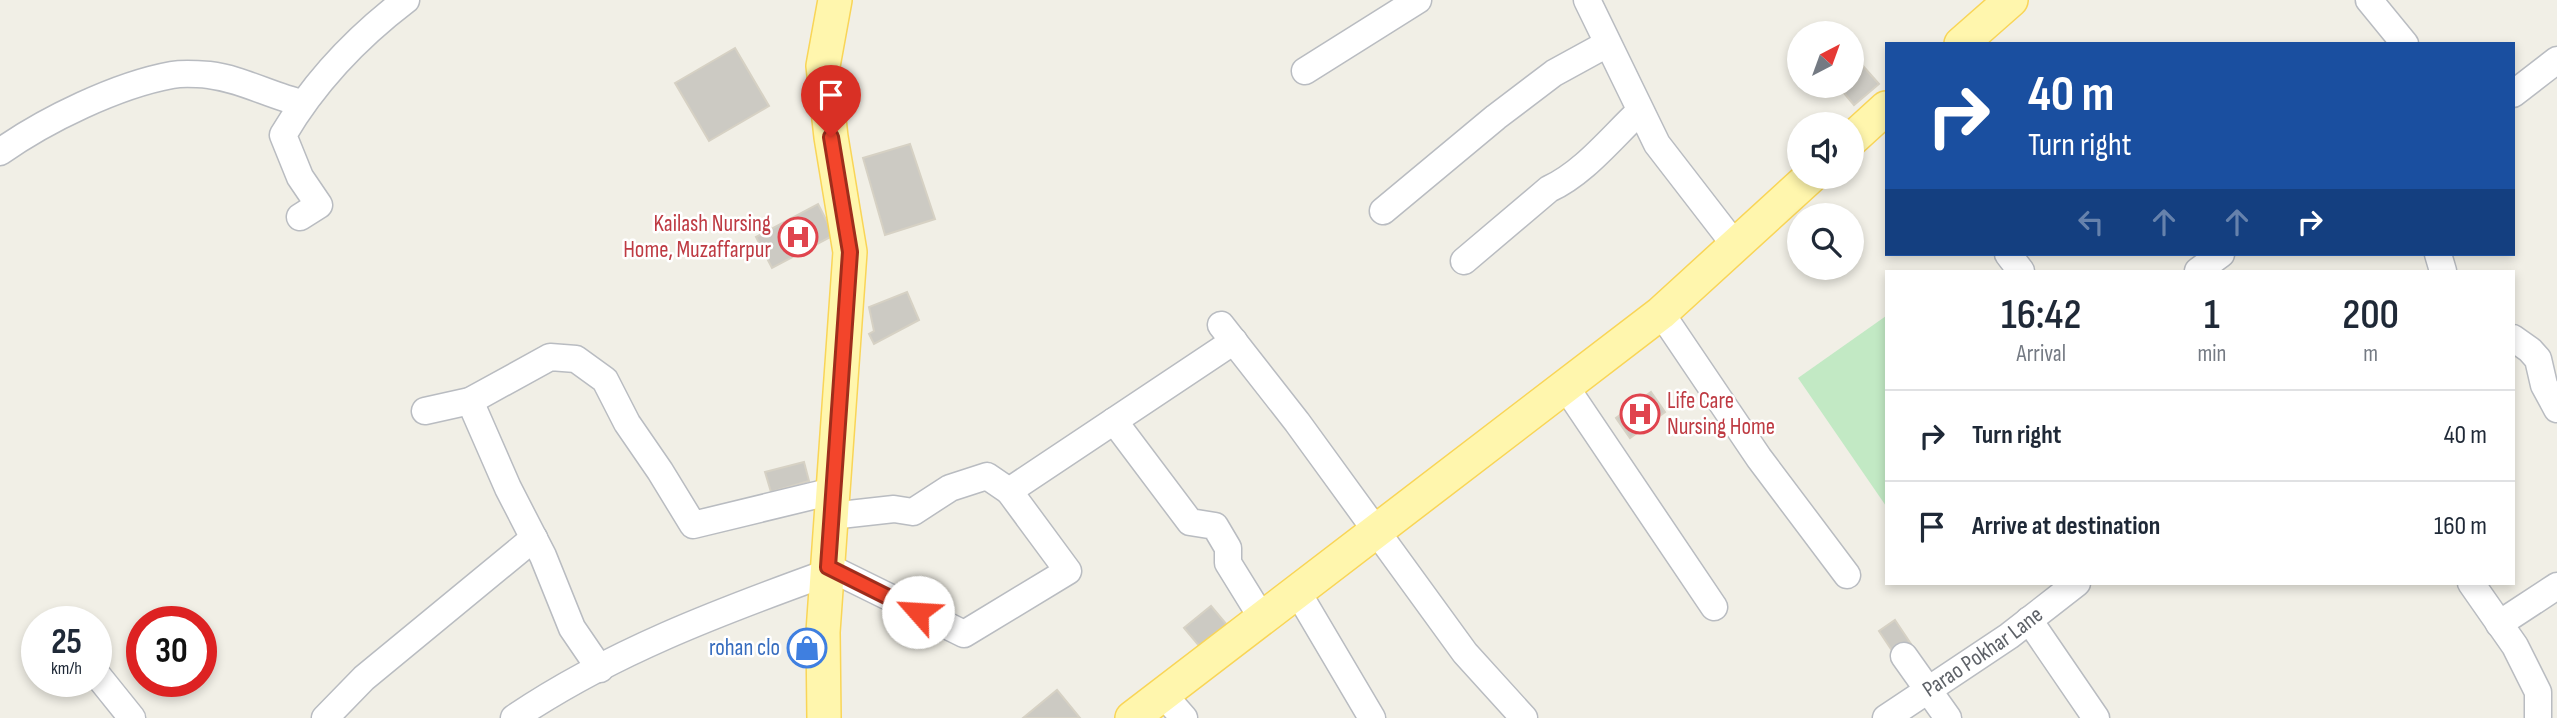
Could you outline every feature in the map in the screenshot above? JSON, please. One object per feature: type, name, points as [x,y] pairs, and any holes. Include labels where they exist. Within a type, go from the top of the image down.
[{"type":"main road","points":[[824,718],[823,632],[850,252],[822,66],[835,0]]},
{"type":"main road","points":[[1963,42],[2011,0]]},
{"type":"main road","points":[[1864,128],[1885,109]]},
{"type":"main road","points":[[1132,718],[1174,706],[1262,618],[1661,313],[1797,189]]},
{"type":"street","points":[[300,217],[319,205],[300,177],[284,135],[302,103],[354,44],[372,26],[406,0]]},
{"type":"street","points":[[1305,71],[1418,0]]},
{"type":"street","points":[[1587,0],[1657,144],[1735,246]]},
{"type":"street","points":[[2369,0],[2403,42]]},
{"type":"street","points":[[1383,211],[1496,117],[1543,82],[1607,44]]},
{"type":"street","points":[[2515,92],[2557,60]]},
{"type":"street","points":[[0,152],[22,136],[85,105],[128,87],[174,74],[210,75],[302,103]]},
{"type":"street","points":[[1464,261],[1549,189],[1577,169],[1640,111]]},
{"type":"street","points":[[2010,256],[2020,270]]},
{"type":"street","points":[[2198,270],[2218,256]]},
{"type":"street","points":[[1661,313],[1759,458],[1847,575]]},
{"type":"street","points":[[1009,491],[1114,421],[1227,333],[1297,422],[1465,653],[1524,718]]},
{"type":"street","points":[[2515,339],[2538,359],[2543,385],[2557,409]]},
{"type":"street","points":[[425,411],[470,401],[550,357],[576,359],[605,380],[627,423],[692,525],[832,503],[913,512],[950,488],[987,476],[1009,491],[1068,571],[964,634],[827,570],[651,641],[514,718]]},
{"type":"street","points":[[1565,386],[1714,607]]},
{"type":"street","points":[[470,401],[508,488],[534,538],[572,628],[600,669]]},
{"type":"street","points":[[1114,421],[1190,522],[1214,526],[1228,548],[1227,563],[1262,618]]},
{"type":"street","points":[[325,718],[364,678],[534,538]]},
{"type":"street","name":"Parao Pokhar Lane","points":[[1886,718],[1993,647],[2074,585]]},
{"type":"street","points":[[2472,585],[2515,646],[2538,691],[2538,718]]},
{"type":"street","points":[[2499,624],[2557,586]]},
{"type":"street","points":[[1297,591],[1372,718]]},
{"type":"street","points":[[2029,620],[2096,718]]},
{"type":"street","points":[[1904,656],[1948,718]]},
{"type":"street","points":[[112,693],[132,718]]},
{"type":"green space","points":[[1885,317],[1885,505],[1798,378]]},
{"type":"building","points":[[735,48],[769,106],[709,141],[675,83]]},
{"type":"building","points":[[1864,67],[1879,84],[1864,97]]},
{"type":"building","points":[[1848,98],[1862,98],[1854,105]]},
{"type":"building","points":[[910,144],[935,219],[885,235],[863,158]]},
{"type":"building","points":[[818,204],[834,235],[772,268],[756,237]]},
{"type":"building","points":[[907,292],[919,320],[874,344],[869,334],[874,331],[869,307]]},
{"type":"building","points":[[1651,392],[1665,412],[1630,438],[1616,418]]},
{"type":"building","points":[[804,462],[809,481],[771,492],[765,472]]},
{"type":"building","points":[[1211,606],[1227,625],[1201,648],[1184,628]]},
{"type":"building","points":[[1895,620],[1911,644],[1895,655],[1879,631]]},
{"type":"building","points":[[1057,690],[1080,718],[1023,718]]},
{"type":"place","name":"Kailash Nursing Home, Muzaffarpur","points":[[798,237]]},
{"type":"place","name":"Life Care Nursing Home","points":[[1640,414]]},
{"type":"place","name":"rohan clo","points":[[807,648]]},
{"type":"route","points":[[831,137],[850,252],[828,567],[918,612]]}]
